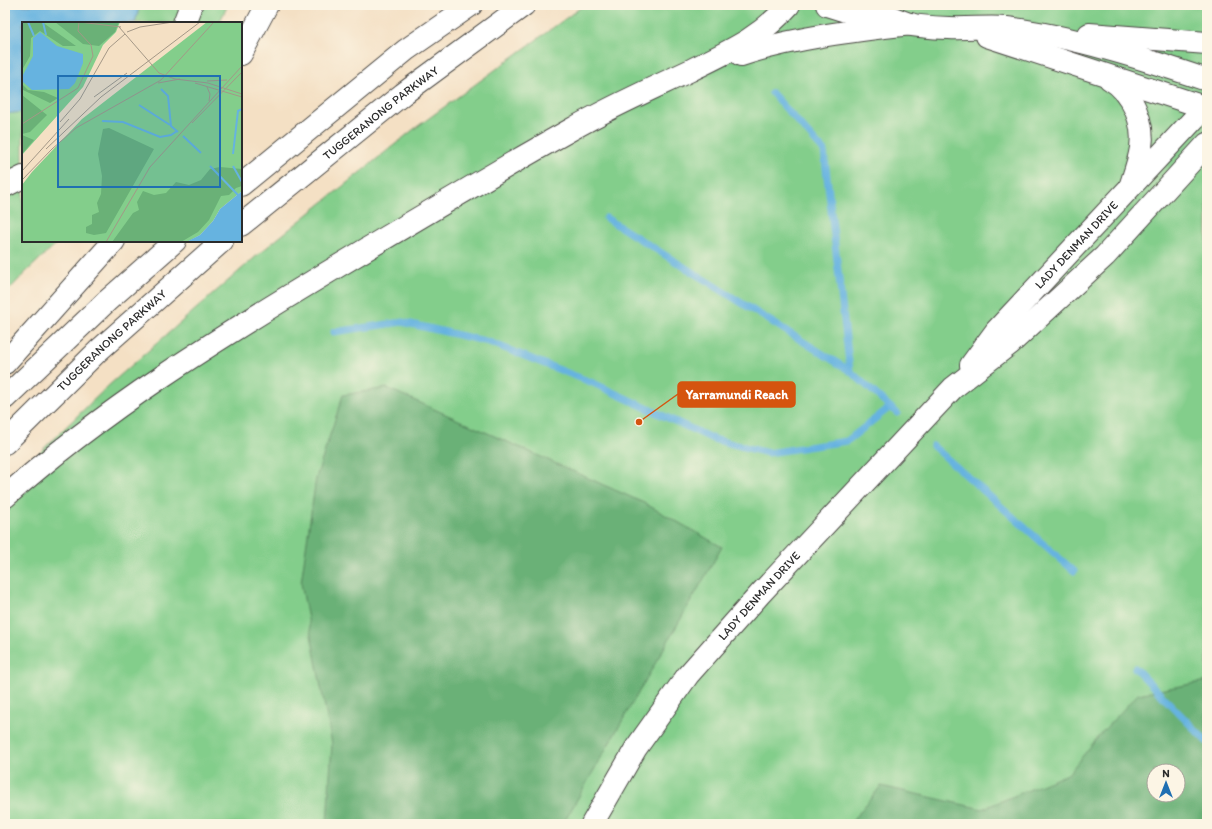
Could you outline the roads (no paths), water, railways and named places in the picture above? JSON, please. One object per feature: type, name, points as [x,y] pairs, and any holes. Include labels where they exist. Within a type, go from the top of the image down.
[{"type":"main road","points":[[184,22],[191,5]]},
{"type":"main road","points":[[242,52],[267,5]]},
{"type":"main road","points":[[242,184],[400,55],[471,5]]},
{"type":"main road","name":"TUGGERANONG PARKWAY","points":[[242,224],[403,94],[524,5]]},
{"type":"main road","points":[[5,497],[70,443],[141,390],[201,349],[361,252],[572,128],[749,41],[770,25],[789,5]]},
{"type":"main road","name":"LADY DENMAN DRIVE","points":[[827,5],[867,16],[911,24],[948,28],[1006,28],[1046,35],[1123,53],[1171,67],[1207,80]]},
{"type":"main road","points":[[876,5],[888,16],[911,24]]},
{"type":"main road","points":[[681,74],[768,46],[839,32],[911,24]]},
{"type":"main road","name":"LADY DENMAN DRIVE","points":[[592,824],[636,748],[688,675],[806,544],[954,388],[996,331],[1206,107],[1106,76],[1002,41],[948,28]]},
{"type":"main road","points":[[1006,28],[1164,41],[1207,43]]},
{"type":"main road","points":[[1106,76],[1126,92],[1138,117],[1142,132],[1141,147],[1130,187]]},
{"type":"main road","name":"LADY DENMAN DRIVE","points":[[954,388],[1010,343],[1089,271],[1207,144]]},
{"type":"main road","points":[[5,186],[22,177]]},
{"type":"main road","points":[[5,363],[113,242]]},
{"type":"main road","points":[[5,398],[107,301],[174,242]]},
{"type":"main road","name":"TUGGERANONG PARKWAY","points":[[5,443],[98,351],[221,242]]},
{"type":"water","points":[[5,5],[140,5],[135,22],[22,22],[22,112],[5,114]]},
{"type":"waterway","points":[[772,93],[824,151],[850,371],[897,413]]},
{"type":"waterway","points":[[606,218],[850,371]]},
{"type":"waterway","points":[[334,332],[402,322],[489,342],[593,383],[713,439],[768,453],[847,441],[890,407]]},
{"type":"waterway","points":[[933,446],[1074,571]]},
{"type":"waterway","points":[[1135,668],[1207,742]]},
{"type":"place","name":"Yarramundi Reach","points":[[639,422]]}]
